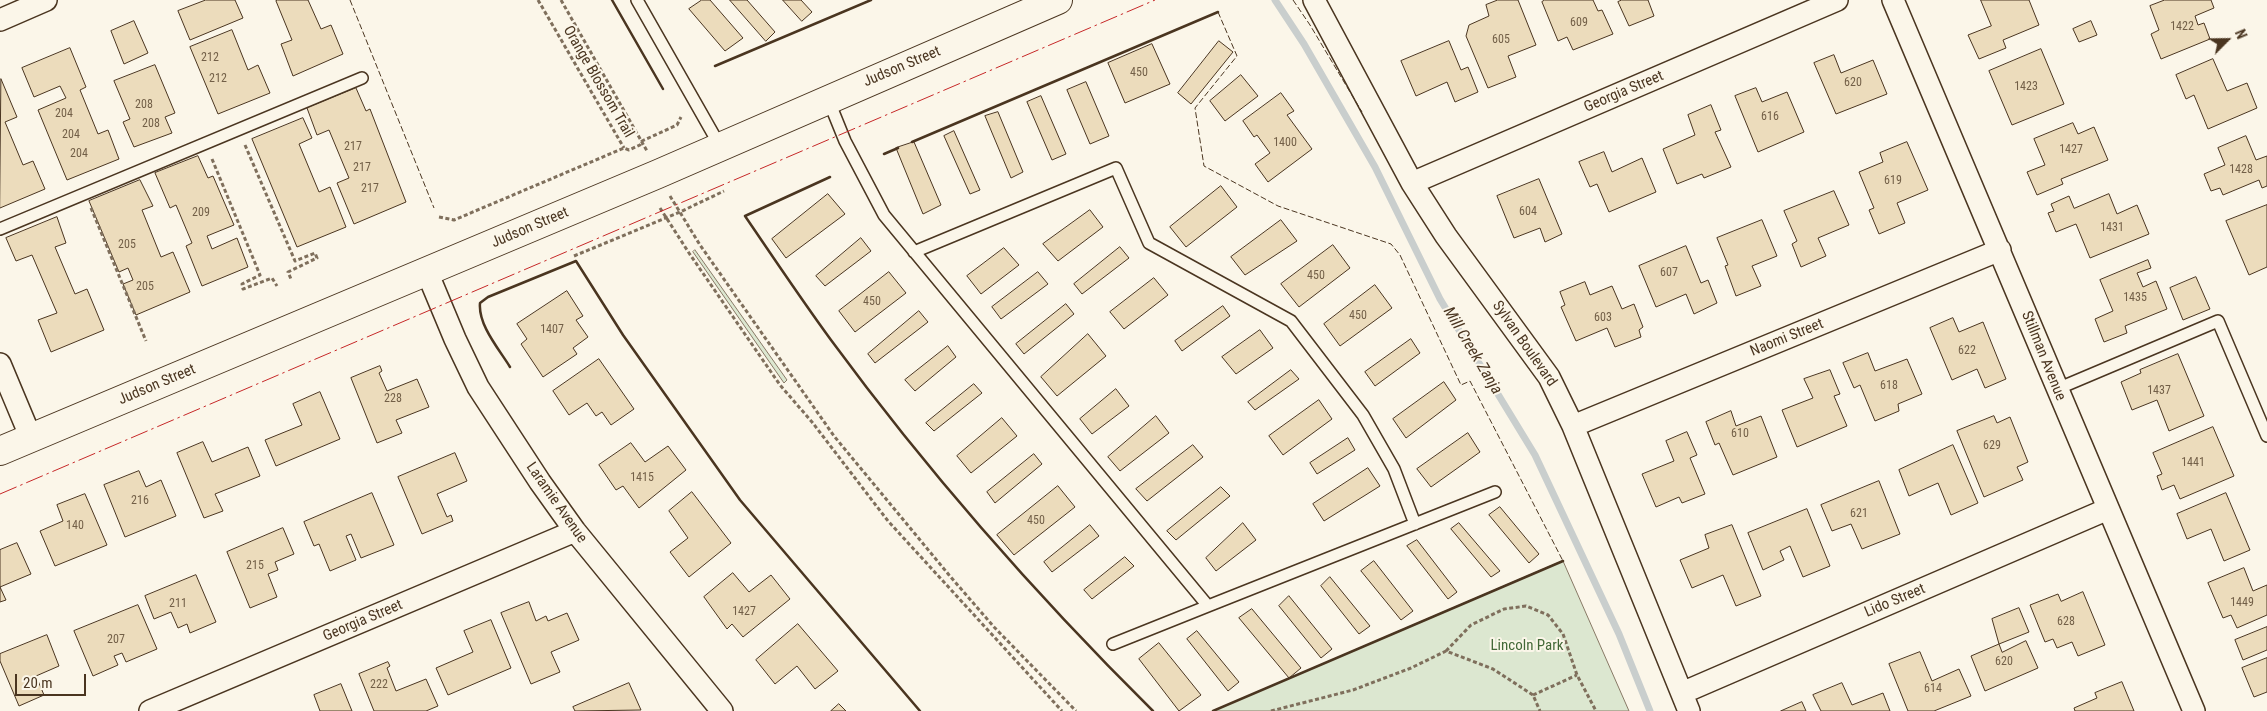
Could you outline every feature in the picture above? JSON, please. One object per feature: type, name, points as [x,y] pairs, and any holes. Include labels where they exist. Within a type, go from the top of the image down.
[{"type":"main road","name":"Judson Street","points":[[0,452],[427,272],[1058,0]]},
{"type":"street","points":[[0,20],[46,0]]},
{"type":"street","name":"Sylvan Boulevard","points":[[1314,0],[1412,183],[1446,236],[1549,377],[1573,426],[1685,702]]},
{"type":"street","name":"Georgia Street","points":[[1412,183],[1837,0]]},
{"type":"street","name":"Stillman Avenue","points":[[1893,0],[2194,711]]},
{"type":"street","name":"Naomi Street","points":[[1573,426],[2000,250]]},
{"type":"street","name":"Laramie Avenue","points":[[427,272],[454,339],[478,387],[575,531],[722,711]]},
{"type":"street","points":[[0,364],[31,438]]},
{"type":"street","name":"Lido Street","points":[[1685,702],[2108,509]]},
{"type":"street","name":"Georgia Street","points":[[150,711],[575,531]]},
{"type":"lane","points":[[639,1],[720,146]]},
{"type":"lane","points":[[0,229],[362,78]]},
{"type":"lane","points":[[828,99],[846,141],[884,215],[1208,606]]},
{"type":"lane","points":[[914,252],[1116,168],[1149,243],[1291,321],[1363,415],[1394,469],[1415,524]]},
{"type":"lane","points":[[2057,389],[2218,321],[2267,436]]},
{"type":"lane","points":[[1113,644],[1495,492]]},
{"type":"path","name":"Orange Blossom Trail","points":[[538,0],[624,148]]},
{"type":"path","name":"Orange Blossom Trail","points":[[561,0],[642,141]]},
{"type":"path","points":[[438,217],[454,220],[624,148],[629,150],[640,145],[642,141],[677,125],[681,117]]},
{"type":"path","points":[[239,130],[295,261],[315,253],[317,258],[288,272],[291,280]]},
{"type":"path","points":[[206,144],[260,275],[242,284],[243,289],[272,278],[277,286]]},
{"type":"path","points":[[574,256],[680,212],[724,191]]},
{"type":"path","points":[[85,194],[146,341]]},
{"type":"path","points":[[673,202],[700,245],[834,436],[994,627],[1076,711]]},
{"type":"path","points":[[660,208],[780,385],[812,422],[888,521],[1062,711]]},
{"type":"path","points":[[1271,711],[1353,690],[1411,668],[1446,651],[1472,625],[1504,609],[1526,606],[1548,615],[1563,634],[1577,675],[1596,711]]},
{"type":"path","points":[[1446,651],[1493,669],[1533,695],[1540,711]]},
{"type":"path","points":[[1533,695],[1577,675]]},
{"type":"green space","points":[[695,250],[787,380],[784,383],[693,252]]},
{"type":"green space","name":"Lincoln Park","points":[[1563,561],[1629,711],[1213,711]]},
{"type":"building","points":[[206,0],[235,0],[243,18],[190,40],[178,11]]},
{"type":"building","points":[[308,0],[321,29],[331,25],[343,54],[293,76],[281,44],[292,40],[276,1]]},
{"type":"building","points":[[702,0],[710,0],[743,38],[725,51],[689,9]]},
{"type":"building","points":[[730,0],[747,0],[775,32],[766,41]]},
{"type":"building","points":[[783,0],[801,0],[812,12],[802,21]]},
{"type":"building","points":[[1498,0],[1518,0],[1536,45],[1508,56],[1516,77],[1488,88],[1466,36],[1469,25],[1489,16],[1486,5]]},
{"type":"building","points":[[1545,0],[1593,0],[1598,11],[1602,10],[1613,34],[1573,50],[1567,37],[1558,41],[1542,2]]},
{"type":"building","points":[[1622,0],[1648,0],[1654,16],[1629,26],[1618,2]]},
{"type":"building","points":[[1981,0],[2029,0],[2039,25],[2003,40],[2006,48],[1979,59],[1968,35],[1991,26]]},
{"type":"building","points":[[2165,0],[2211,0],[2214,8],[2195,16],[2198,25],[2204,23],[2210,39],[2161,59],[2151,34],[2159,30],[2150,6]]},
{"type":"building","points":[[134,21],[148,53],[124,64],[111,31]]},
{"type":"building","points":[[2091,21],[2097,35],[2079,42],[2073,29]]},
{"type":"building","points":[[232,30],[248,70],[258,65],[270,93],[218,114],[190,47]]},
{"type":"building","points":[[1219,41],[1233,52],[1191,104],[1178,93]]},
{"type":"building","points":[[1449,41],[1461,70],[1468,67],[1478,92],[1455,102],[1447,82],[1416,96],[1401,61]]},
{"type":"building","points":[[1152,44],[1170,84],[1125,103],[1108,63]]},
{"type":"building","points":[[70,48],[86,87],[80,90],[98,134],[108,130],[119,159],[67,180],[38,110],[66,98],[60,86],[34,97],[22,68]]},
{"type":"building","points":[[2041,49],[2064,104],[2012,125],[1989,71]]},
{"type":"building","points":[[1834,55],[1841,73],[1873,60],[1887,94],[1836,114],[1814,63]]},
{"type":"building","points":[[2213,59],[2227,91],[2247,83],[2257,108],[2208,129],[2194,95],[2186,99],[2176,75]]},
{"type":"building","points":[[155,65],[175,113],[165,117],[172,133],[134,147],[123,122],[130,119],[114,81]]},
{"type":"building","points":[[1241,75],[1258,96],[1225,121],[1210,101]]},
{"type":"building","points":[[1,79],[17,117],[5,122],[23,165],[33,161],[45,189],[0,208]]},
{"type":"building","points":[[1086,82],[1109,136],[1090,144],[1067,90]]},
{"type":"building","points":[[356,88],[366,111],[370,109],[406,202],[354,224],[337,183],[349,178],[329,130],[317,135],[307,108]]},
{"type":"building","points":[[1756,88],[1762,102],[1787,92],[1804,132],[1758,152],[1735,96]]},
{"type":"building","points":[[1281,93],[1294,111],[1287,115],[1312,149],[1268,182],[1255,164],[1270,153],[1257,135],[1254,137],[1243,121]]},
{"type":"building","points":[[1041,96],[1066,154],[1052,160],[1027,102]]},
{"type":"building","points":[[1711,105],[1721,130],[1715,132],[1731,167],[1704,178],[1702,174],[1677,184],[1663,149],[1695,135],[1688,115]]},
{"type":"building","points":[[998,112],[1023,172],[1011,178],[985,116]]},
{"type":"building","points":[[303,118],[312,138],[299,144],[319,192],[330,187],[346,227],[297,247],[252,139]]},
{"type":"building","points":[[2073,123],[2078,134],[2094,127],[2108,160],[2061,179],[2063,184],[2037,195],[2027,172],[2045,165],[2034,139]]},
{"type":"building","points":[[954,131],[980,190],[970,194],[944,136]]},
{"type":"building","points":[[2246,136],[2256,160],[2267,156],[2267,186],[2262,188],[2259,180],[2223,195],[2220,188],[2211,191],[2204,174],[2225,165],[2218,148]]},
{"type":"building","points":[[914,142],[941,205],[923,214],[896,148]]},
{"type":"building","points":[[1907,142],[1928,190],[1897,203],[1905,223],[1879,234],[1869,210],[1874,208],[1859,172],[1883,162],[1880,153]]},
{"type":"building","points":[[1604,152],[1612,172],[1642,158],[1656,192],[1609,212],[1597,184],[1590,187],[1579,162]]},
{"type":"building","points":[[198,156],[208,178],[213,176],[234,225],[207,236],[212,249],[237,238],[248,267],[202,286],[186,246],[192,243],[176,205],[170,208],[155,173]]},
{"type":"building","points":[[1539,179],[1562,234],[1545,242],[1540,228],[1514,238],[1497,196]]},
{"type":"building","points":[[140,180],[153,206],[142,210],[161,257],[173,252],[190,292],[136,315],[123,284],[133,280],[128,268],[119,272],[89,201]]},
{"type":"building","points":[[1221,186],[1237,207],[1186,247],[1170,227]]},
{"type":"building","points":[[1834,191],[1849,225],[1818,238],[1826,256],[1801,267],[1792,244],[1797,241],[1784,211]]},
{"type":"building","points":[[828,194],[845,214],[786,258],[772,239]]},
{"type":"building","points":[[2109,194],[2117,214],[2137,205],[2149,234],[2090,258],[2076,224],[2056,232],[2048,213],[2054,211],[2051,204],[2069,196],[2074,208]]},
{"type":"building","points":[[2267,205],[2267,267],[2249,275],[2226,221]]},
{"type":"building","points":[[1090,210],[1103,227],[1058,261],[1043,244]]},
{"type":"building","points":[[57,217],[66,243],[55,247],[75,294],[87,289],[104,330],[51,352],[38,320],[57,313],[32,255],[16,261],[6,238]]},
{"type":"building","points":[[1281,220],[1297,241],[1245,275],[1231,257]]},
{"type":"building","points":[[1762,220],[1777,256],[1752,266],[1761,286],[1736,296],[1725,266],[1728,265],[1717,238]]},
{"type":"building","points":[[861,238],[871,251],[825,286],[816,276]]},
{"type":"building","points":[[1333,245],[1350,268],[1299,307],[1281,284]]},
{"type":"building","points":[[1686,246],[1701,283],[1708,280],[1717,303],[1694,314],[1686,294],[1656,307],[1639,266]]},
{"type":"building","points":[[1120,247],[1129,258],[1082,294],[1074,284]]},
{"type":"building","points":[[1004,248],[1019,265],[981,294],[967,276]]},
{"type":"building","points":[[2148,260],[2151,268],[2137,273],[2143,287],[2156,281],[2167,309],[2125,326],[2127,333],[2104,342],[2095,319],[2113,311],[2100,280]]},
{"type":"building","points":[[889,272],[906,293],[855,332],[839,311]]},
{"type":"building","points":[[1038,272],[1048,284],[1001,319],[992,307]]},
{"type":"building","points":[[2196,277],[2210,309],[2183,320],[2170,288]]},
{"type":"building","points":[[1154,278],[1168,295],[1124,329],[1110,312]]},
{"type":"building","points":[[1585,282],[1590,295],[1612,286],[1622,309],[1634,304],[1643,327],[1639,330],[1641,337],[1615,347],[1607,328],[1576,341],[1561,307],[1565,305],[1560,292]]},
{"type":"building","points":[[1375,285],[1392,308],[1340,346],[1324,324]]},
{"type":"building","points":[[567,291],[583,316],[576,320],[588,337],[573,348],[577,354],[543,377],[521,344],[527,339],[517,324]]},
{"type":"building","points":[[1066,304],[1074,314],[1024,354],[1016,344]]},
{"type":"building","points":[[1223,306],[1230,316],[1182,351],[1175,341]]},
{"type":"building","points":[[919,311],[928,322],[875,363],[868,354]]},
{"type":"building","points":[[1953,318],[1959,332],[1983,322],[2006,379],[1985,388],[1977,369],[1952,380],[1930,328]]},
{"type":"building","points":[[1260,330],[1273,348],[1236,374],[1222,357]]},
{"type":"building","points":[[1088,334],[1106,356],[1057,396],[1041,377]]},
{"type":"building","points":[[1411,339],[1420,353],[1375,386],[1365,372]]},
{"type":"building","points":[[948,346],[956,357],[915,391],[905,380]]},
{"type":"building","points":[[1868,353],[1875,371],[1907,359],[1922,394],[1898,404],[1899,411],[1875,421],[1860,385],[1854,388],[1843,363]]},
{"type":"building","points":[[2178,354],[2204,416],[2169,431],[2157,400],[2132,410],[2121,382],[2141,373],[2140,370]]},
{"type":"building","points":[[599,359],[634,409],[611,425],[602,412],[596,416],[587,403],[569,415],[553,391]]},
{"type":"building","points":[[380,366],[382,371],[379,373],[387,391],[417,379],[429,407],[396,420],[402,433],[377,443],[351,378]]},
{"type":"building","points":[[1291,370],[1299,379],[1255,410],[1248,402]]},
{"type":"building","points":[[1830,370],[1840,394],[1834,396],[1847,426],[1797,447],[1782,410],[1813,398],[1804,379]]},
{"type":"building","points":[[1444,382],[1456,400],[1406,438],[1393,419]]},
{"type":"building","points":[[974,384],[982,393],[934,431],[926,423]]},
{"type":"building","points":[[1116,389],[1129,406],[1092,434],[1080,419]]},
{"type":"building","points":[[320,392],[340,439],[276,466],[265,440],[302,425],[293,404]]},
{"type":"building","points":[[1319,400],[1332,419],[1283,455],[1269,436]]},
{"type":"building","points":[[1731,411],[1736,426],[1761,416],[1777,457],[1733,475],[1719,443],[1715,445],[1706,422]]},
{"type":"building","points":[[1156,416],[1169,433],[1120,471],[1108,457]]},
{"type":"building","points":[[1994,416],[1997,423],[2010,417],[2028,462],[2017,467],[2023,480],[1984,497],[1957,431]]},
{"type":"building","points":[[1002,418],[1017,436],[971,473],[957,456]]},
{"type":"building","points":[[2213,427],[2234,476],[2180,499],[2174,485],[2162,490],[2157,476],[2162,474],[2153,453]]},
{"type":"building","points":[[1687,432],[1697,455],[1690,458],[1705,494],[1682,503],[1679,497],[1656,507],[1642,474],[1674,461],[1666,441]]},
{"type":"building","points":[[1468,433],[1480,452],[1431,487],[1417,469]]},
{"type":"building","points":[[1348,438],[1355,450],[1317,474],[1310,463]]},
{"type":"building","points":[[203,442],[212,462],[248,447],[260,476],[215,494],[223,511],[204,518],[177,453]]},
{"type":"building","points":[[631,443],[645,462],[668,446],[686,470],[639,508],[623,486],[616,490],[599,465]]},
{"type":"building","points":[[1193,445],[1203,457],[1147,501],[1136,489]]},
{"type":"building","points":[[1953,445],[1978,503],[1951,515],[1938,483],[1909,496],[1899,470]]},
{"type":"building","points":[[455,453],[467,481],[437,494],[447,517],[451,515],[453,521],[422,534],[398,477]]},
{"type":"building","points":[[1034,454],[1042,464],[995,503],[987,492]]},
{"type":"building","points":[[1368,468],[1380,486],[1324,521],[1313,504]]},
{"type":"building","points":[[139,471],[146,487],[161,480],[176,516],[125,537],[104,485]]},
{"type":"building","points":[[1879,481],[1900,534],[1862,549],[1851,524],[1832,531],[1821,505]]},
{"type":"building","points":[[1058,486],[1075,507],[1014,555],[997,535]]},
{"type":"building","points":[[1221,487],[1230,496],[1176,540],[1167,531]]},
{"type":"building","points":[[692,492],[731,543],[689,577],[670,552],[688,538],[669,511]]},
{"type":"building","points":[[372,493],[394,545],[361,558],[351,534],[346,536],[356,560],[330,571],[319,544],[314,546],[304,522]]},
{"type":"building","points":[[2226,493],[2250,550],[2224,561],[2211,529],[2187,539],[2177,514]]},
{"type":"building","points":[[85,494],[107,545],[55,566],[40,531],[63,521],[57,505]]},
{"type":"building","points":[[1500,507],[1539,554],[1529,563],[1489,515]]},
{"type":"building","points":[[1807,509],[1830,566],[1803,577],[1790,546],[1780,551],[1784,560],[1763,570],[1748,533]]},
{"type":"building","points":[[1243,523],[1256,540],[1216,571],[1206,558]]},
{"type":"building","points":[[1459,523],[1500,571],[1491,577],[1451,529]]},
{"type":"building","points":[[1090,525],[1099,536],[1052,572],[1044,562]]},
{"type":"building","points":[[1732,525],[1761,596],[1736,606],[1723,575],[1692,588],[1680,560],[1709,548],[1705,535]]},
{"type":"building","points":[[283,528],[294,554],[275,562],[278,570],[268,574],[277,597],[250,608],[227,552]]},
{"type":"building","points":[[1417,540],[1457,592],[1448,599],[1407,546]]},
{"type":"building","points":[[17,543],[31,574],[0,587],[0,550]]},
{"type":"building","points":[[1125,557],[1134,566],[1092,599],[1084,590]]},
{"type":"building","points":[[1374,561],[1413,611],[1401,620],[1361,571]]},
{"type":"building","points":[[2244,568],[2253,591],[2267,585],[2267,615],[2237,628],[2231,615],[2223,618],[2208,583]]},
{"type":"building","points":[[733,573],[749,592],[771,575],[790,599],[743,637],[732,624],[727,629],[704,597]]},
{"type":"building","points":[[196,575],[216,622],[190,633],[187,624],[178,628],[171,612],[154,619],[145,596]]},
{"type":"building","points":[[1330,577],[1370,626],[1359,634],[1321,586]]},
{"type":"building","points":[[0,587],[6,600],[0,602]]},
{"type":"building","points":[[2083,592],[2105,645],[2078,656],[2072,642],[2057,648],[2053,639],[2045,642],[2030,605],[2058,594],[2061,601]]},
{"type":"building","points":[[1289,596],[1332,649],[1321,658],[1279,606]]},
{"type":"building","points":[[529,602],[536,621],[546,616],[548,621],[567,613],[579,640],[551,652],[560,672],[531,684],[501,613]]},
{"type":"building","points":[[138,605],[157,649],[126,662],[122,653],[114,656],[118,665],[93,676],[74,631]]},
{"type":"building","points":[[2019,608],[2029,632],[1999,644],[1992,619]]},
{"type":"building","points":[[1252,609],[1301,668],[1289,678],[1239,618]]},
{"type":"building","points":[[491,620],[511,668],[448,695],[436,668],[473,652],[464,631]]},
{"type":"building","points":[[798,624],[838,671],[815,689],[797,666],[775,684],[756,660]]},
{"type":"building","points":[[2267,627],[2267,650],[2243,660],[2235,640]]},
{"type":"building","points":[[1197,631],[1239,682],[1228,691],[1187,639]]},
{"type":"building","points":[[47,635],[59,666],[36,676],[44,695],[19,706],[0,661],[0,654]]},
{"type":"building","points":[[2026,641],[2038,668],[1985,691],[1971,656],[1999,644],[2002,652]]},
{"type":"building","points":[[1159,643],[1201,695],[1179,711],[1139,659]]},
{"type":"building","points":[[1920,652],[1932,681],[1959,669],[1971,696],[1934,711],[1908,711],[1889,664]]},
{"type":"building","points":[[2267,658],[2267,692],[2254,697],[2242,668]]},
{"type":"building","points":[[388,662],[390,666],[387,668],[396,691],[426,679],[438,706],[426,711],[374,711],[359,674]]},
{"type":"building","points":[[2122,682],[2134,711],[2075,711],[2074,708],[2097,698],[2095,693]]},
{"type":"building","points":[[629,683],[641,710],[575,711],[573,707]]},
{"type":"building","points":[[1842,683],[1852,705],[1883,693],[1890,711],[1821,711],[1813,695]]},
{"type":"building","points":[[341,684],[352,711],[320,711],[314,695]]},
{"type":"building","points":[[1802,702],[1806,711],[1781,711]]},
{"type":"building","points":[[839,704],[846,711],[831,711]]},
{"type":"waterway","name":"Mill Creek Zanja","points":[[1275,0],[1304,44],[1375,167],[1440,299],[1535,455],[1619,634],[1650,711]]},
{"type":"fence","points":[[350,0],[434,208]]},
{"type":"fence","points":[[1293,0],[1362,112]]},
{"type":"fence","points":[[1218,12],[1237,56],[1195,108],[1204,166],[1278,206],[1391,244],[1400,255],[1461,385],[1470,381],[1563,561]]},
{"type":"wall","points":[[612,0],[663,89]]},
{"type":"wall","points":[[715,66],[871,0]]},
{"type":"wall","points":[[912,142],[1218,12]]},
{"type":"wall","points":[[884,154],[898,148]]},
{"type":"wall","points":[[830,177],[745,216],[831,340],[945,485],[1067,623],[1153,711]]},
{"type":"wall","points":[[510,367],[495,345],[482,320],[480,303],[488,297],[576,261],[623,335],[740,500],[920,711]]},
{"type":"wall","points":[[1213,711],[1563,561]]},
{"type":"power","points":[[0,494],[1155,0]]}]
